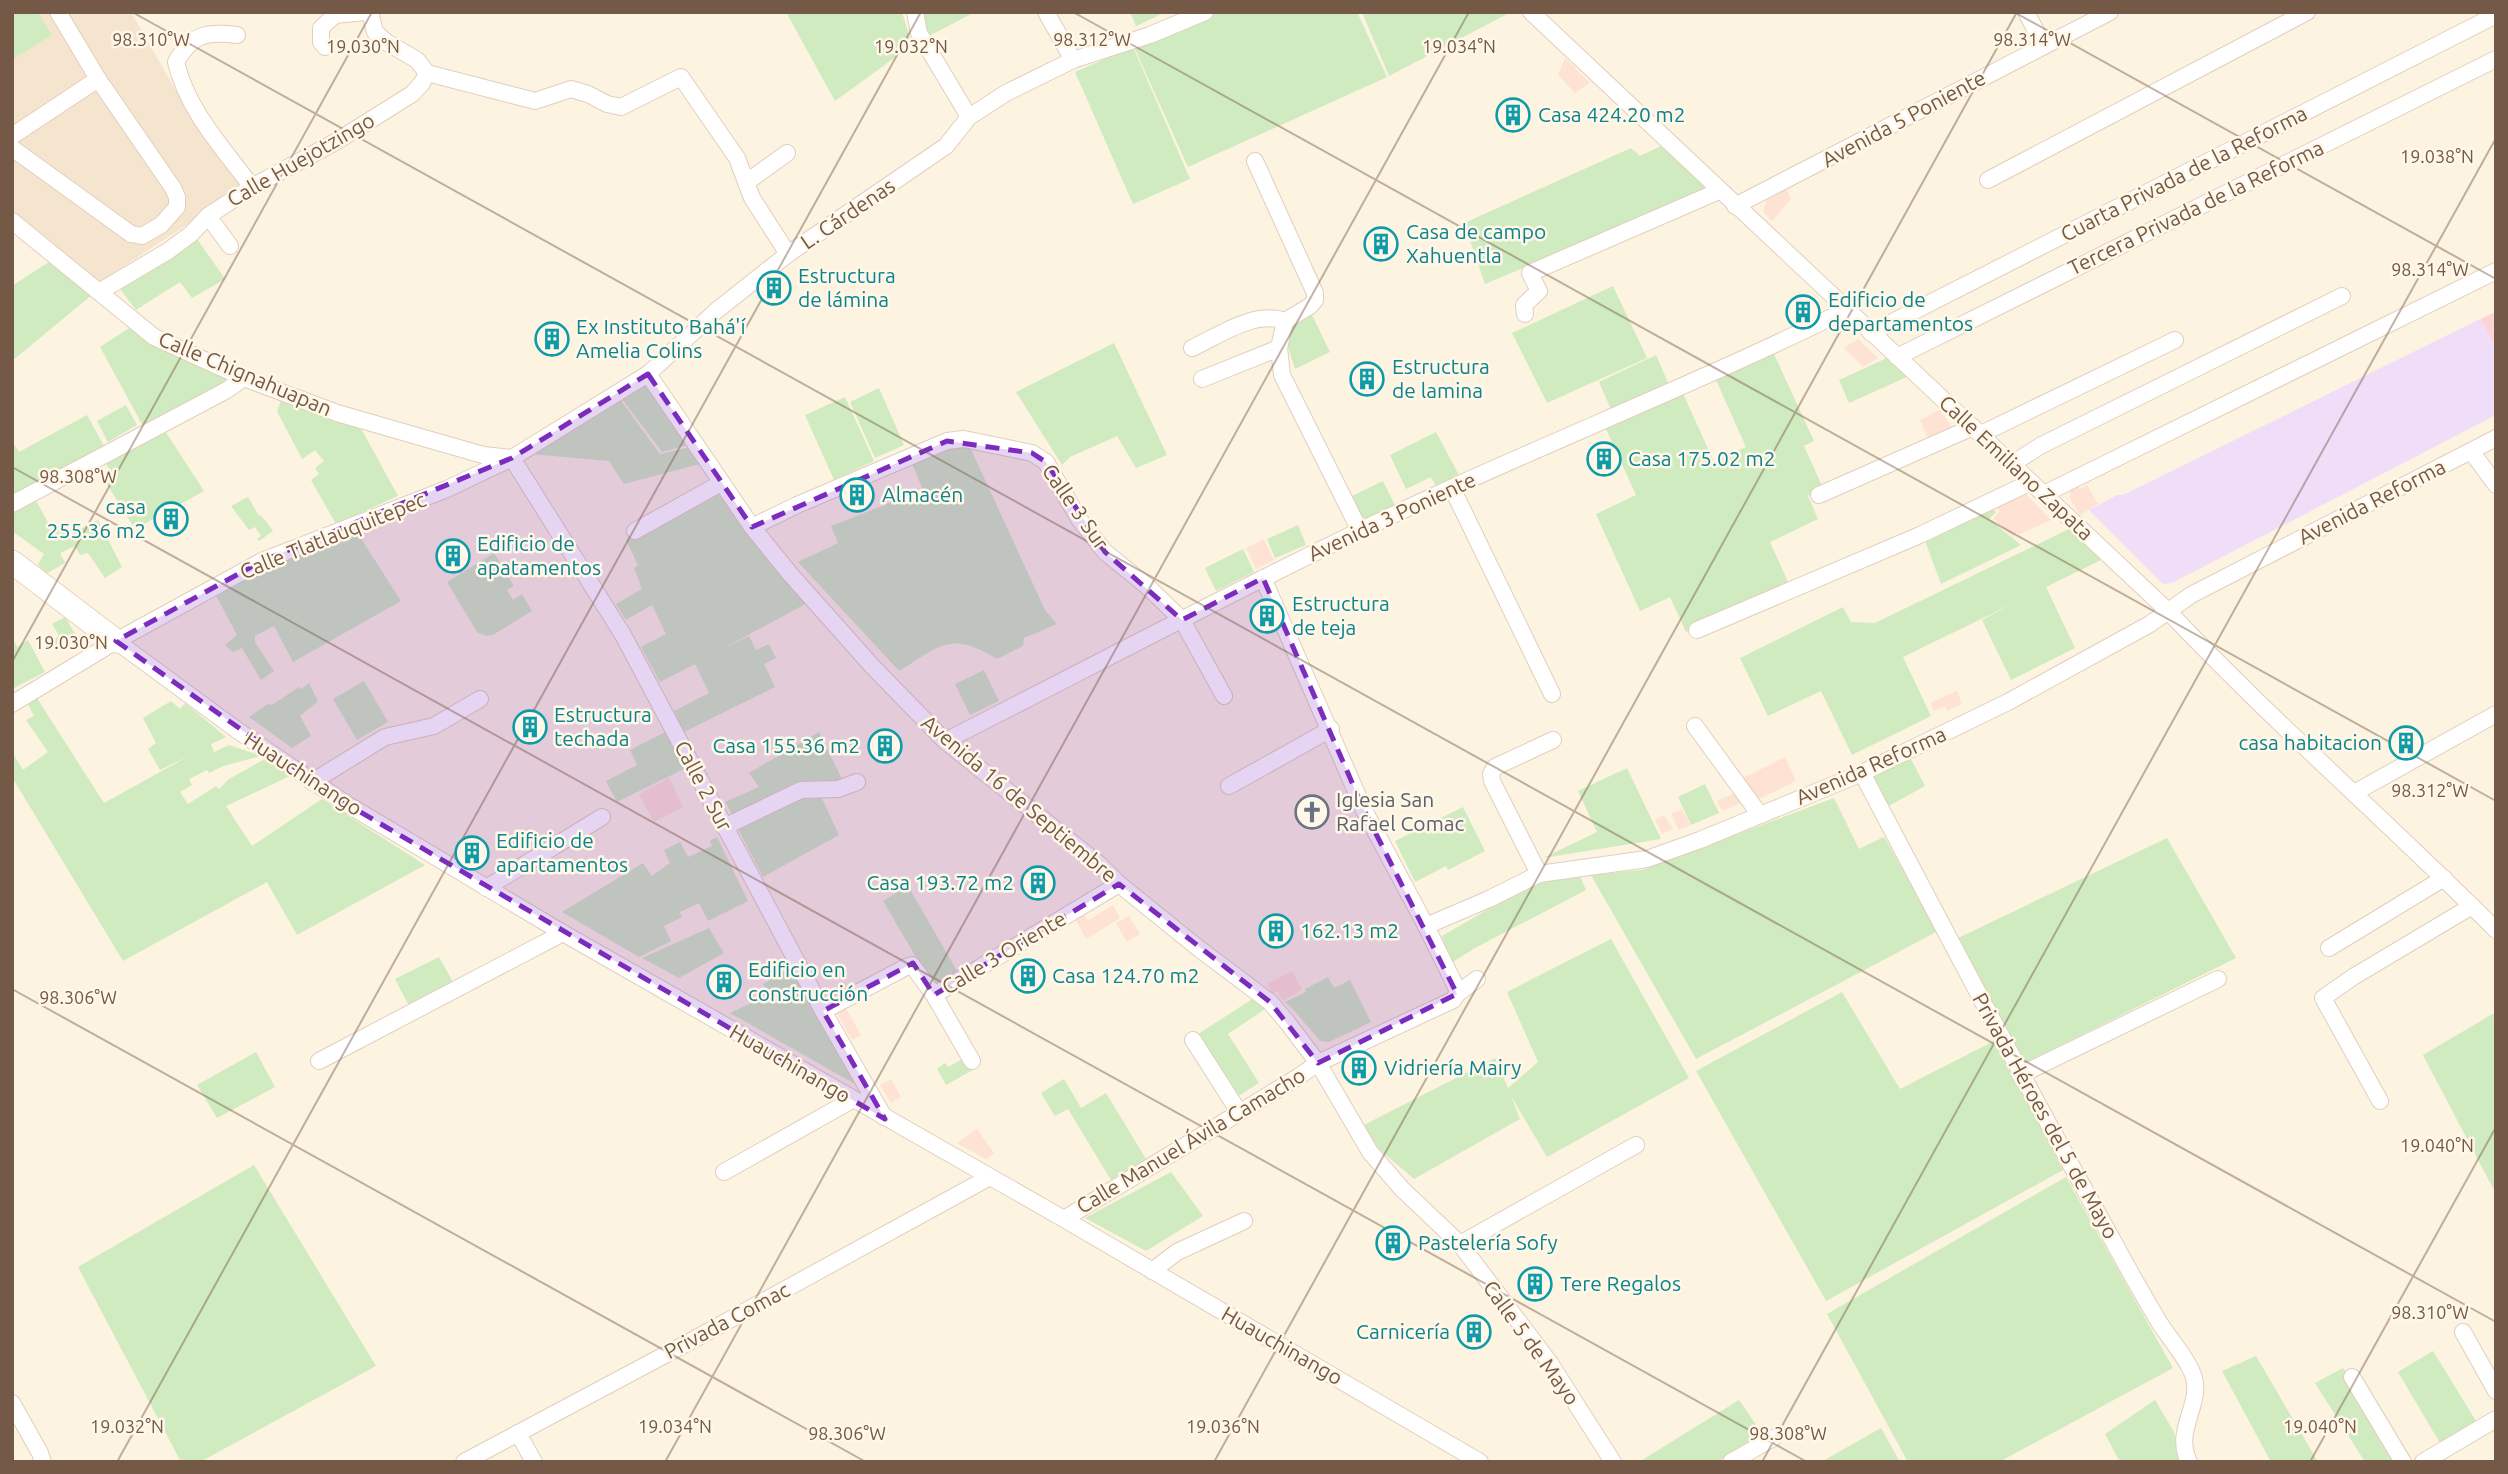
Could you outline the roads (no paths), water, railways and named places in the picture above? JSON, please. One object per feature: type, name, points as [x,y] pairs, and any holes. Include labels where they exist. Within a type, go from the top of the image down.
[{"type":"main road","points":[[15,569],[116,641]]},
{"type":"street","points":[[12,148],[131,234],[142,236],[161,225],[177,206],[177,197],[98,79],[58,12]]},
{"type":"street","points":[[325,47],[321,41],[321,28],[335,15],[365,12]]},
{"type":"street","points":[[370,12],[375,32],[386,42],[417,60],[426,73],[535,101],[571,89],[621,107],[681,77],[737,158],[752,198],[788,254]]},
{"type":"street","points":[[915,12],[919,33],[969,117]]},
{"type":"street","points":[[1046,12],[1073,60]]},
{"type":"street","name":"L. Cárdenas","points":[[512,458],[648,374],[716,311],[788,254],[946,146],[969,117],[1006,93],[1073,60],[1150,35],[1205,12]]},
{"type":"street","name":"Calle Emiliano Zapata","points":[[1531,12],[2168,611],[2229,676],[2496,930]]},
{"type":"street","points":[[2026,12],[2044,46]]},
{"type":"street","name":"Avenida 5 Poniente","points":[[1735,206],[2110,12]]},
{"type":"street","points":[[1988,180],[2307,12]]},
{"type":"street","name":"Cuarta Privada de la Reforma","points":[[1871,333],[2496,15]]},
{"type":"street","points":[[237,35],[213,32],[186,44],[176,62],[188,101],[252,187]]},
{"type":"street","name":"Tercera Privada de la Reforma","points":[[1897,357],[2496,59]]},
{"type":"street","name":"Calle Huejotzingo","points":[[99,292],[168,251],[191,234],[208,216],[252,187],[337,141],[412,94],[422,83],[426,73]]},
{"type":"street","points":[[12,136],[98,79]]},
{"type":"street","points":[[747,182],[787,153]]},
{"type":"street","points":[[1255,161],[1315,293],[1315,300],[1310,306],[1285,321],[1279,348],[1282,374],[1360,531]]},
{"type":"street","points":[[1525,314],[1524,305],[1539,291],[1530,273],[1719,191]]},
{"type":"street","points":[[208,216],[230,246]]},
{"type":"street","name":"Calle Chignahuapan","points":[[12,222],[154,337],[244,378],[337,413],[483,455],[512,458]]},
{"type":"street","points":[[2044,494],[2496,271]]},
{"type":"street","points":[[2012,464],[2040,446],[2342,296]]},
{"type":"street","name":"Avenida 3 Poniente","points":[[945,741],[1360,531],[1769,348],[1846,310]]},
{"type":"street","points":[[1192,348],[1257,319],[1272,316],[1285,321]]},
{"type":"street","points":[[1819,495],[1977,431],[2175,340]]},
{"type":"street","points":[[1202,379],[1279,348]]},
{"type":"street","name":"Avenida 16 de Septiembre","points":[[648,374],[752,527],[863,656],[945,741],[1099,864],[1119,884],[1197,947],[1270,1002],[1318,1063]]},
{"type":"street","points":[[12,503],[227,390],[244,378]]},
{"type":"street","name":"Avenida Reforma","points":[[1426,926],[1539,874],[1647,859],[1862,773],[2008,702],[2150,624],[2191,596],[2496,438]]},
{"type":"street","name":"Calle 3 Sur","points":[[752,527],[947,441],[964,439],[1032,453],[1046,462],[1079,519],[1105,552],[1147,586],[1182,620],[1224,696]]},
{"type":"street","points":[[2471,451],[2496,485]]},
{"type":"street","name":"Calle Tlatlauquitepec","points":[[12,704],[116,641],[262,561],[447,489],[512,458]]},
{"type":"street","name":"Calle 2 Sur","points":[[512,458],[623,635],[823,1011],[885,1119]]},
{"type":"street","points":[[1697,630],[1920,535],[2031,482]]},
{"type":"street","points":[[635,531],[721,483]]},
{"type":"street","points":[[1452,488],[1552,694]]},
{"type":"street","points":[[1263,578],[1364,810],[1426,926],[1457,994]]},
{"type":"street","name":"Huauchinango","points":[[116,641],[312,782],[486,888],[988,1178],[1064,1219],[1480,1462]]},
{"type":"street","points":[[312,782],[384,737],[433,726],[480,699]]},
{"type":"street","points":[[2354,793],[2496,714]]},
{"type":"street","points":[[1695,726],[1760,815]]},
{"type":"street","points":[[1229,786],[1331,729]]},
{"type":"street","points":[[1539,874],[1492,781],[1491,774],[1495,767],[1553,740]]},
{"type":"street","name":"Privada Héroes del 5 de Mayo","points":[[1862,773],[2020,1075],[2155,1314],[2192,1371],[2196,1386],[2194,1402],[2183,1435],[2184,1452],[2189,1462]]},
{"type":"street","points":[[724,827],[801,790],[838,789],[858,782]]},
{"type":"street","points":[[486,888],[601,817]]},
{"type":"street","points":[[2329,948],[2444,878]]},
{"type":"street","name":"Calle 3 Oriente","points":[[823,1011],[912,965],[934,995],[1119,884]]},
{"type":"street","points":[[2380,1101],[2323,998],[2353,977],[2472,906]]},
{"type":"street","points":[[319,1061],[563,933]]},
{"type":"street","points":[[1318,1063],[1453,1000],[1477,979]]},
{"type":"street","points":[[2020,1075],[2218,979]]},
{"type":"street","points":[[934,995],[972,1061]]},
{"type":"street","points":[[1194,1040],[1239,1112]]},
{"type":"street","name":"Calle Manuel Ávila Camacho","points":[[1064,1219],[1318,1063]]},
{"type":"street","name":"Calle 5 de Mayo","points":[[1318,1063],[1370,1152],[1402,1189],[1460,1244],[1550,1363],[1612,1462]]},
{"type":"street","points":[[724,1172],[852,1100]]},
{"type":"street","points":[[1460,1244],[1636,1145]]},
{"type":"street","name":"Privada Comac","points":[[464,1462],[988,1178]]},
{"type":"street","points":[[1152,1271],[1177,1252],[1244,1221]]},
{"type":"street","points":[[2463,1332],[2496,1391]]},
{"type":"street","points":[[2352,1377],[2403,1462]]},
{"type":"street","points":[[12,1403],[43,1462]]},
{"type":"street","points":[[2423,1462],[2496,1419]]},
{"type":"street","points":[[518,1433],[534,1462]]},
{"type":"street","points":[[1731,1462],[1773,1438]]},
{"type":"place","name":"Casa 424.20 m2","points":[[1513,115]]},
{"type":"place","name":"Casa de campo Xahuentla","points":[[1381,244]]},
{"type":"place","name":"Estructura de lámina","points":[[774,288]]},
{"type":"place","name":"Edificio de departamentos","points":[[1803,312]]},
{"type":"place","name":"Ex Instituto Bahá'í Amelia Colins","points":[[552,339]]},
{"type":"place","name":"Estructura de lamina","points":[[1367,379]]},
{"type":"place","name":"Casa 175.02 m2","points":[[1604,459]]},
{"type":"place","name":"Almacén","points":[[857,495]]},
{"type":"place","name":"casa 255.36 m2","points":[[171,519]]},
{"type":"place","name":"Edificio de apatamentos","points":[[453,556]]},
{"type":"place","name":"Estructura de teja","points":[[1267,616]]},
{"type":"place","name":"Estructura techada","points":[[530,727]]},
{"type":"place","name":"casa habitacion","points":[[2406,743]]},
{"type":"place","name":"Casa 155.36 m2","points":[[885,746]]},
{"type":"place","name":"Iglesia San Rafael Comac","points":[[1312,812]]},
{"type":"place","name":"Edificio de apartamentos","points":[[472,853]]},
{"type":"place","name":"Casa 193.72 m2","points":[[1038,883]]},
{"type":"place","name":"162.13 m2","points":[[1276,931]]},
{"type":"place","name":"Casa 124.70 m2","points":[[1028,976]]},
{"type":"place","name":"Edificio en construcción","points":[[724,982]]},
{"type":"place","name":"Vidriería Mairy","points":[[1359,1068]]},
{"type":"place","name":"Pastelería Sofy","points":[[1393,1243]]},
{"type":"place","name":"Tere Regalos","points":[[1535,1284]]},
{"type":"place","name":"Carnicería","points":[[1474,1332]]}]
